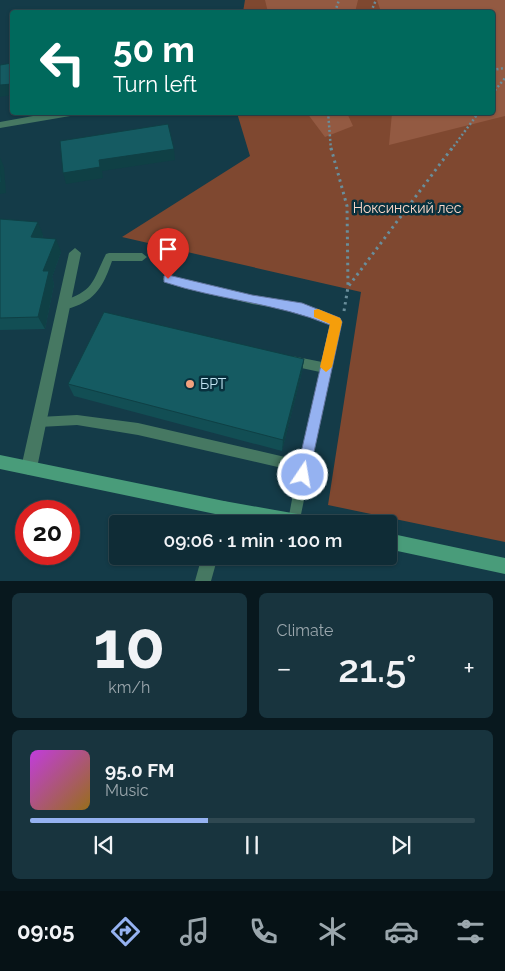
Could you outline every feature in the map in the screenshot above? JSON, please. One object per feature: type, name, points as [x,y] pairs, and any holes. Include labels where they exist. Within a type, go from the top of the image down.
[{"type":"street","points":[[0,125],[58,115]]},
{"type":"street","points":[[29,468],[75,253]]},
{"type":"street","points":[[0,462],[218,515]]},
{"type":"street","points":[[397,543],[505,566]]},
{"type":"street","points":[[203,581],[207,565]]},
{"type":"lane","points":[[64,305],[81,301],[91,294],[100,282],[109,256],[142,257]]},
{"type":"lane","points":[[168,279],[252,300],[302,308],[336,322],[303,475],[302,515]]},
{"type":"lane","points":[[282,359],[326,368]]},
{"type":"lane","points":[[39,422],[77,420],[138,429],[285,463],[303,475]]},
{"type":"path","points":[[495,90],[505,78]]},
{"type":"path","points":[[328,115],[329,142],[347,206],[348,287],[343,317]]},
{"type":"path","points":[[348,287],[477,115]]},
{"type":"green space","name":"Ноксинский лес","points":[[245,0],[505,0],[505,542],[397,519],[397,515],[376,515],[328,505],[361,292],[122,237],[250,156],[238,115],[495,115],[495,10],[243,10]]},
{"type":"shaded area","points":[[265,0],[358,0],[356,10],[268,10]]},
{"type":"shaded area","points":[[377,0],[505,0],[505,116],[389,145],[392,115],[495,115],[495,10],[380,10]]},
{"type":"shaded area","points":[[308,115],[348,115],[353,126],[325,137]]},
{"type":"building","points":[[10,63],[10,84],[0,85],[0,65]]},
{"type":"building","points":[[168,124],[174,149],[99,160],[100,167],[63,173],[60,141]]},
{"type":"building","points":[[0,219],[38,222],[31,237],[56,239],[43,271],[49,271],[38,317],[0,318]]},
{"type":"building","name":"БРТ","points":[[104,312],[304,359],[283,440],[68,384]]},
{"type":"slow traffic","points":[[318,314],[336,322],[326,367]]},
{"type":"place","name":"БРТ","points":[[190,384]]},
{"type":"route","points":[[168,279],[252,300],[302,308],[336,322],[303,475]]}]
